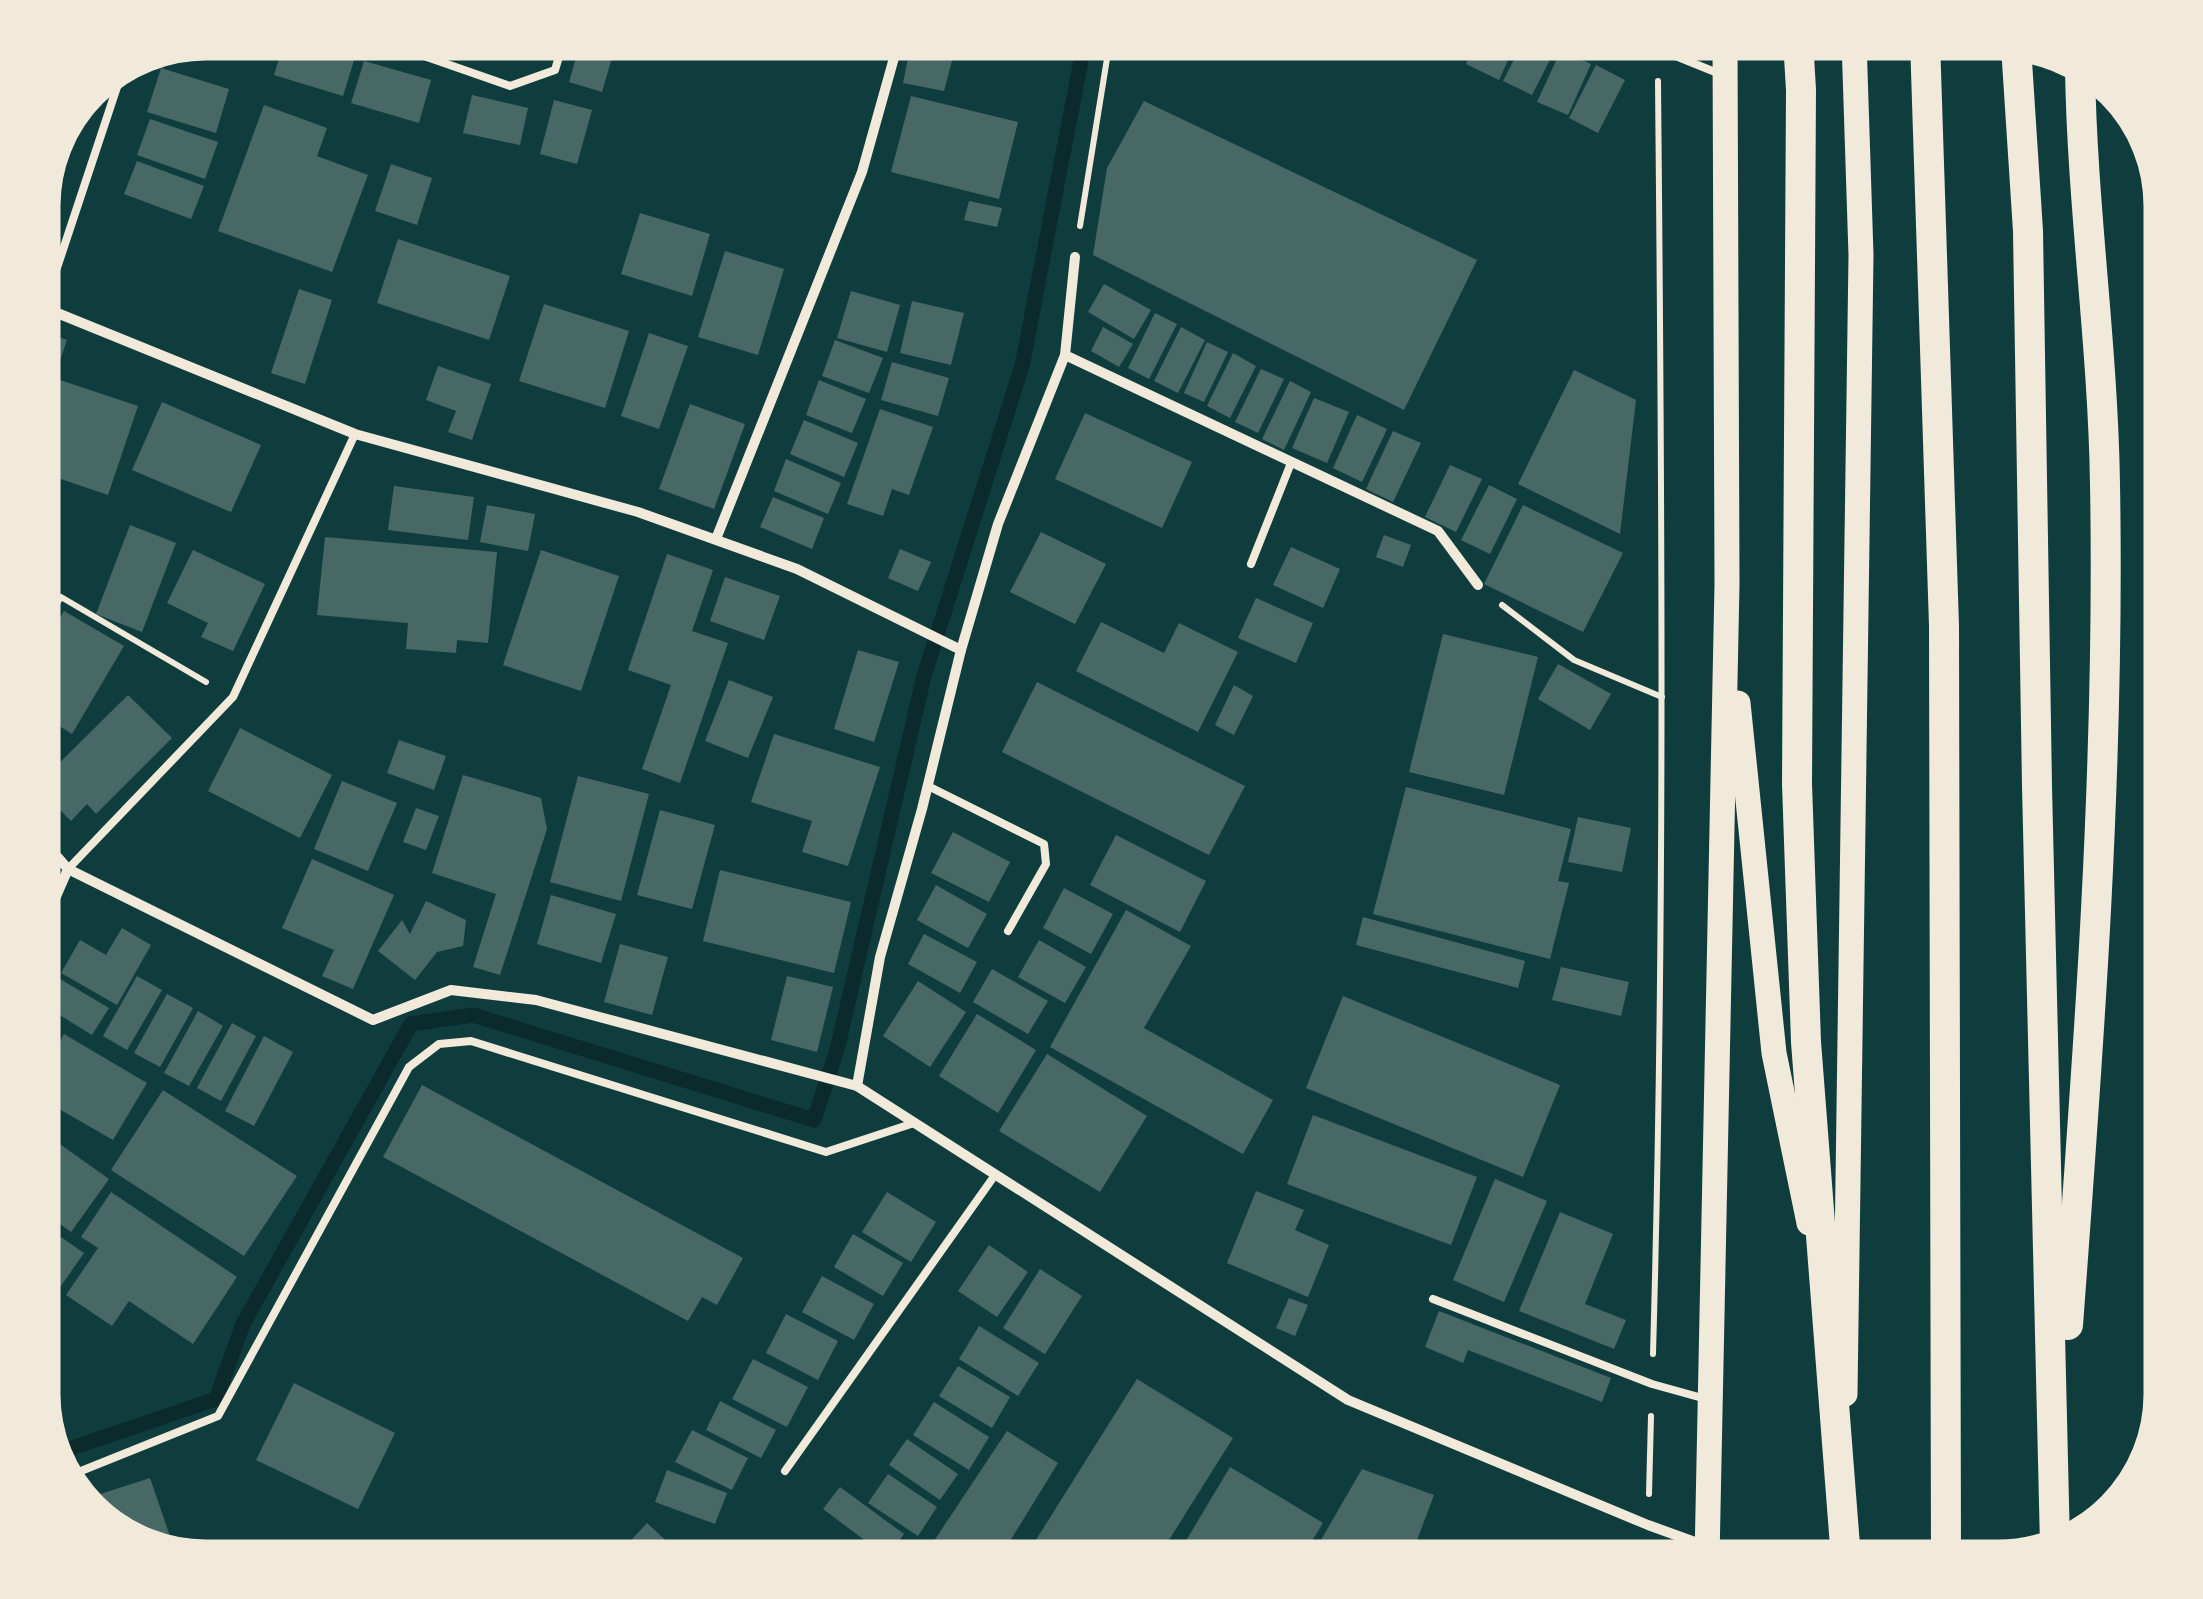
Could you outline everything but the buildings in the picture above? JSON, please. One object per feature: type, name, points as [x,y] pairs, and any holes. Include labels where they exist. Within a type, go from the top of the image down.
[{"type":"highway","points":[[1799,58],[1797,784],[1806,1042],[1844,1542]]},
{"type":"highway","points":[[1926,58],[1944,608],[1946,1542]]},
{"type":"highway","points":[[2017,59],[2028,231],[2036,766],[2055,1529]]},
{"type":"highway","points":[[2055,1493],[2090,1026],[2103,784],[2106,482],[2081,84]]},
{"type":"main road","points":[[1707,1542],[1727,584],[1726,58]]},
{"type":"main road","points":[[1845,1542],[1861,255],[1855,58]]},
{"type":"main road","points":[[1727,584],[1774,1054],[1845,1399]]},
{"type":"street","points":[[716,539],[862,172],[894,58]]},
{"type":"street","points":[[856,1086],[880,957],[928,786],[959,649],[998,524],[1065,355],[1075,257]]},
{"type":"street","points":[[58,313],[355,434],[638,512],[797,569],[959,649]]},
{"type":"street","points":[[1065,355],[1438,532],[1478,585]]},
{"type":"street","points":[[58,858],[68,869],[372,1020],[452,990],[536,1000],[856,1086],[1348,1400],[1685,1542]]},
{"type":"street","points":[[58,892],[68,869]]},
{"type":"lane","points":[[430,58],[510,86],[556,70],[559,58]]},
{"type":"lane","points":[[1679,58],[1728,77]]},
{"type":"lane","points":[[58,260],[117,88]]},
{"type":"lane","points":[[68,869],[233,698],[355,434]]},
{"type":"lane","points":[[1251,564],[1292,463]]},
{"type":"lane","points":[[928,786],[1044,844],[1046,864],[1008,931]]},
{"type":"lane","points":[[80,1471],[218,1416],[409,1068],[438,1044],[471,1041],[826,1152],[914,1123]]},
{"type":"lane","points":[[785,1471],[995,1175]]},
{"type":"lane","points":[[1434,1299],[1652,1384],[1709,1400]]},
{"type":"path","points":[[1075,257],[1107,58]]},
{"type":"path","points":[[1648,1525],[1660,1104],[1658,58]]},
{"type":"path","points":[[1478,585],[1574,660],[1662,698]]},
{"type":"path","points":[[58,601],[60,598],[233,698]]},
{"type":"waterway","points":[[69,1449],[216,1399],[243,1324],[411,1024],[473,1015],[814,1120],[837,1050],[924,676],[1022,366],[1082,58]]}]
